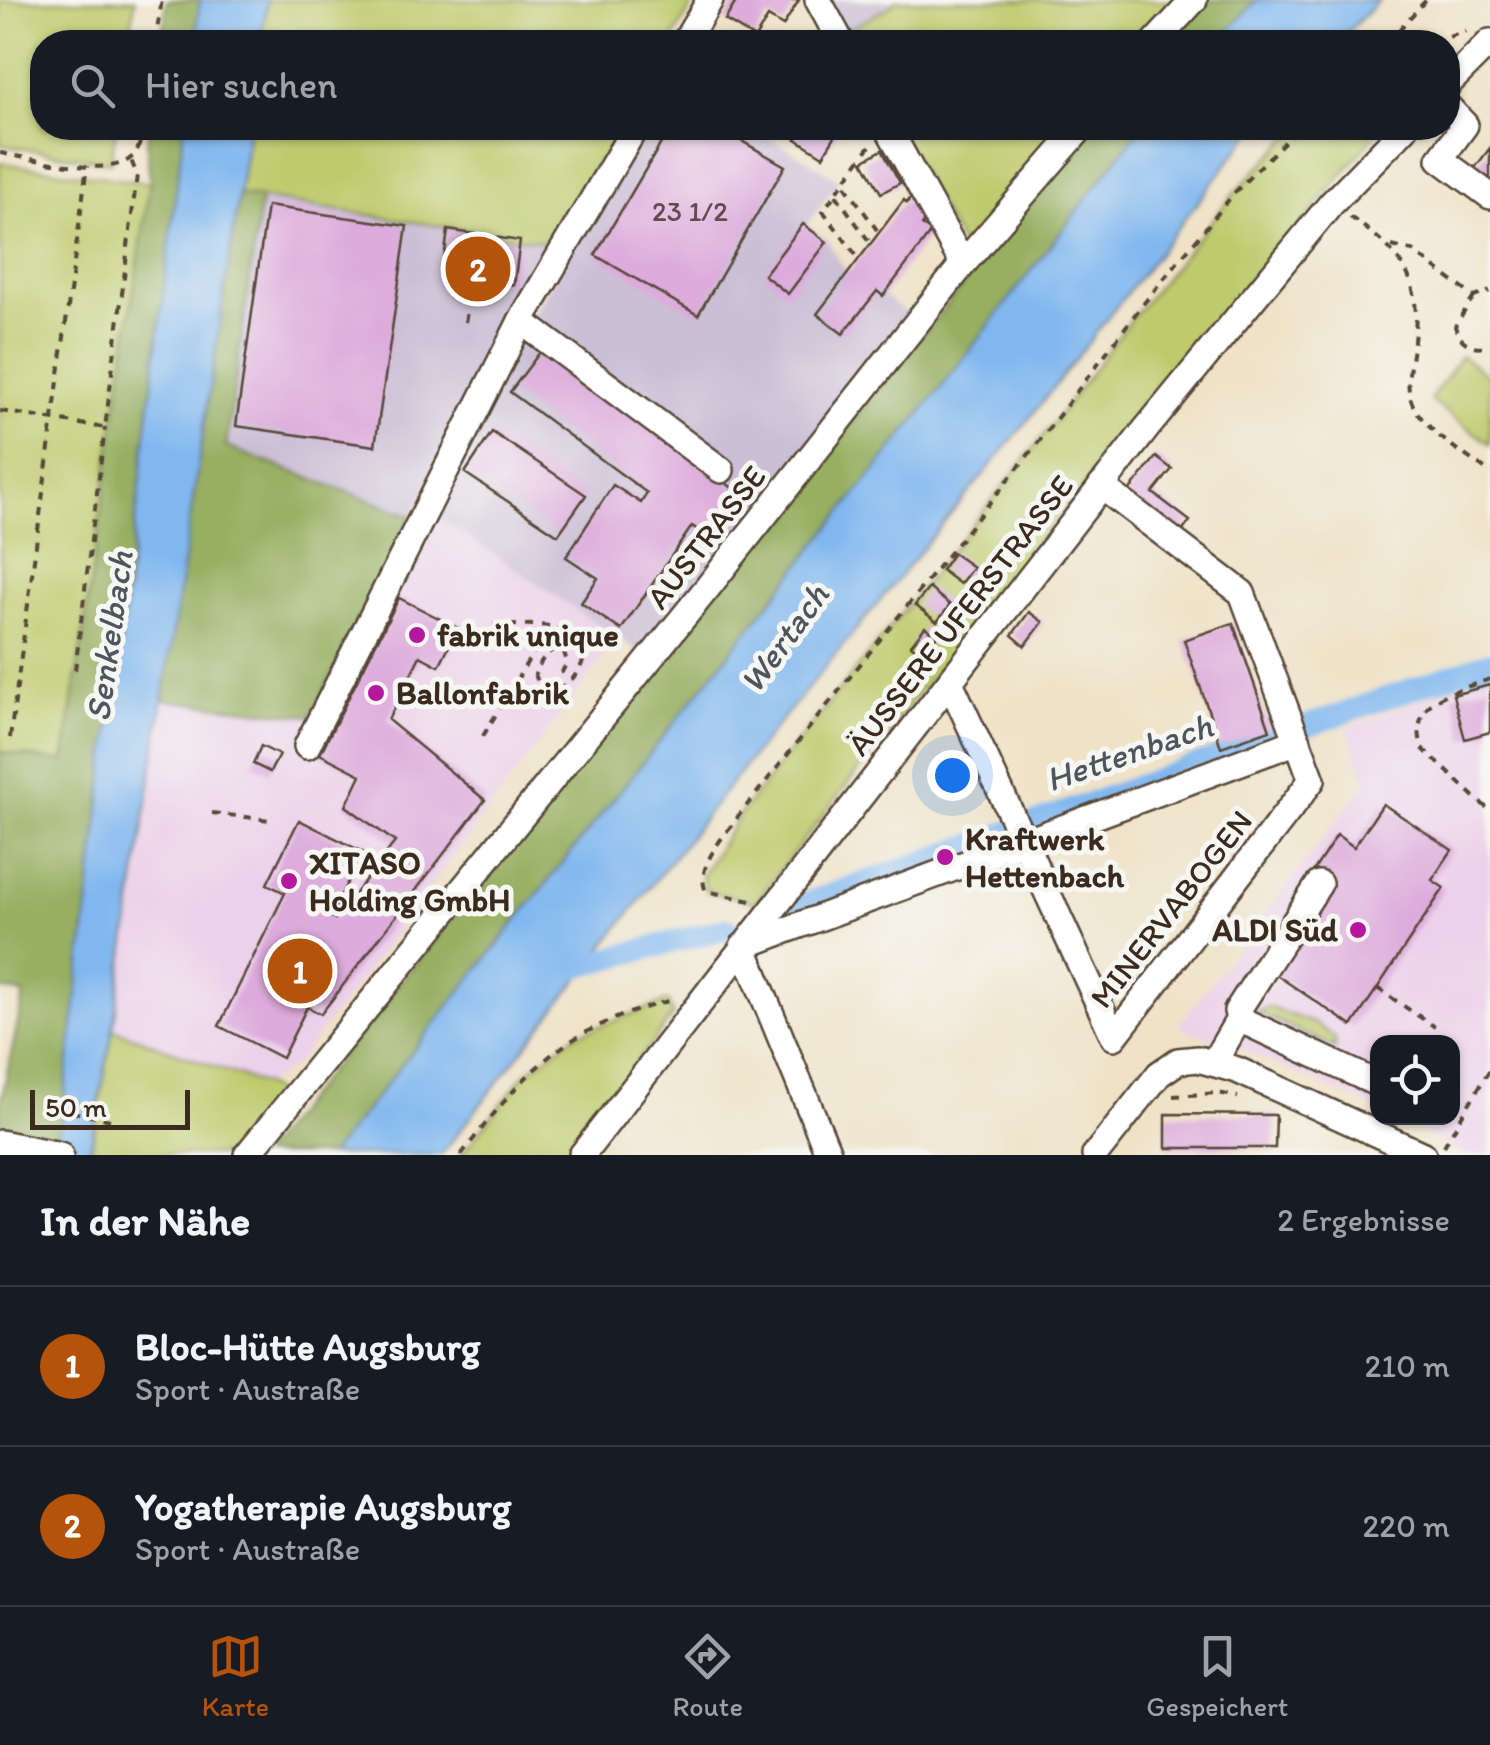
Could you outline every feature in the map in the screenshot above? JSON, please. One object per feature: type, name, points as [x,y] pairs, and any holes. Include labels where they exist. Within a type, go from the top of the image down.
[{"type":"street","points":[[692,30],[710,0]]},
{"type":"street","points":[[818,0],[834,30]]},
{"type":"street","points":[[1166,30],[1194,0]]},
{"type":"street","points":[[1460,67],[1483,35]]},
{"type":"street","points":[[307,746],[521,321],[628,140]]},
{"type":"street","points":[[885,140],[963,264]]},
{"type":"street","name":"AUSTRASSE","points":[[247,1155],[696,602],[963,264],[1071,140]]},
{"type":"street","name":"ÄUSSERE UFERSTRASSE","points":[[582,1155],[1101,486],[1331,204],[1393,140]]},
{"type":"street","points":[[1454,140],[1440,159],[1490,196]]},
{"type":"street","points":[[521,321],[721,470]]},
{"type":"street","points":[[1101,486],[1156,534]]},
{"type":"street","points":[[829,1155],[742,946],[1298,741],[1242,593],[1101,486]]},
{"type":"street","points":[[950,682],[1023,844]]},
{"type":"street","name":"MINERVABOGEN","points":[[1023,844],[1114,1038],[1312,780],[1298,741]]},
{"type":"street","points":[[1214,1062],[1239,1019],[1237,1011],[1319,884]]},
{"type":"street","points":[[1239,1019],[1370,1080]]},
{"type":"street","points":[[1095,1155],[1159,1074],[1178,1061],[1198,1058],[1370,1121]]},
{"type":"street","points":[[1377,1125],[1422,1155]]},
{"type":"street","points":[[0,1143],[60,1155]]},
{"type":"path","points":[[157,30],[162,0]]},
{"type":"path","points":[[1399,30],[1426,0]]},
{"type":"path","points":[[0,153],[103,168],[131,160],[139,140]]},
{"type":"path","points":[[856,255],[823,211],[876,140]]},
{"type":"path","points":[[773,906],[706,891],[702,876],[721,842],[1140,308],[1236,191],[1286,140]]},
{"type":"path","points":[[75,670],[137,174],[131,160]]},
{"type":"path","points":[[10,738],[87,166]]},
{"type":"path","points":[[844,183],[878,230]]},
{"type":"path","points":[[836,194],[871,244]]},
{"type":"path","points":[[1331,204],[1390,245],[1414,292],[1418,320],[1407,382],[1412,404],[1425,423],[1490,473]]},
{"type":"path","points":[[1390,245],[1413,250],[1474,297]]},
{"type":"path","points":[[464,322],[473,283]]},
{"type":"path","points":[[1490,291],[1474,297],[1455,326],[1466,345],[1490,346]]},
{"type":"path","points":[[0,411],[105,428]]},
{"type":"path","points":[[493,625],[557,625],[576,637],[586,652],[571,679],[560,690],[539,685],[536,674],[551,650],[559,649],[568,658],[562,672],[554,674]]},
{"type":"path","points":[[483,736],[549,626]]},
{"type":"path","points":[[537,627],[542,637]]},
{"type":"path","points":[[1490,679],[1436,698],[1419,722],[1418,735],[1422,748],[1490,811]]},
{"type":"path","points":[[212,812],[270,820]]},
{"type":"path","points":[[1378,988],[1435,1027]]},
{"type":"path","points":[[460,1155],[526,1074],[575,1035],[641,1009],[708,991]]},
{"type":"path","points":[[1439,1155],[1490,1069]]},
{"type":"path","points":[[1171,1096],[1218,1093],[1249,1099]]},
{"type":"path","points":[[40,1105],[110,1120]]},
{"type":"shaded area","points":[[826,0],[896,0],[890,7],[843,30]]},
{"type":"shaded area","points":[[637,140],[774,140],[839,180],[807,225],[828,241],[842,266],[911,316],[644,655],[432,513],[526,327]]},
{"type":"shaded area","points":[[261,198],[552,243],[412,516],[226,447]]},
{"type":"shaded area","points":[[432,513],[619,638],[296,1064],[265,1085],[113,1029],[162,700],[311,716]]},
{"type":"shaded area","points":[[1490,674],[1490,1155],[1465,1155],[1407,1125],[1460,1125],[1460,1035],[1370,1035],[1370,1106],[1242,1049],[1178,1026],[1366,783],[1347,728]]},
{"type":"green space","points":[[0,0],[135,0],[131,30],[30,30],[30,140],[114,140],[111,162],[0,145]]},
{"type":"green space","points":[[167,0],[200,0],[196,30],[163,30]]},
{"type":"green space","points":[[267,0],[696,0],[678,30],[263,30]]},
{"type":"green space","points":[[896,0],[1181,0],[1153,30],[848,30]]},
{"type":"green space","points":[[1202,0],[1257,0],[1229,30],[1174,30]]},
{"type":"green space","points":[[148,140],[183,140],[62,1117],[55,1140],[0,1130],[0,1106],[24,994],[0,989],[0,752],[64,762],[150,183]]},
{"type":"green space","points":[[247,140],[613,140],[552,243],[239,195]]},
{"type":"green space","points":[[903,140],[1058,140],[963,249]]},
{"type":"green space","points":[[1079,140],[1132,140],[937,393],[330,1155],[261,1155]]},
{"type":"green space","points":[[1286,140],[1371,140],[1055,520],[755,902],[706,891],[702,875],[740,814],[1236,191]]},
{"type":"green space","points":[[0,163],[150,183],[64,763],[0,752]]},
{"type":"green space","points":[[239,195],[261,198],[226,447],[412,516],[311,716],[162,700]]},
{"type":"green space","points":[[1461,356],[1490,377],[1490,444],[1430,400]]},
{"type":"green space","points":[[668,1001],[673,1015],[566,1155],[461,1155],[525,1074],[575,1035]]},
{"type":"green space","points":[[1268,1007],[1316,1024],[1335,1038],[1335,1048],[1257,1012]]},
{"type":"green space","points":[[113,1029],[265,1085],[291,1104],[247,1155],[90,1155]]},
{"type":"water","points":[[200,0],[267,0],[263,30],[196,30]]},
{"type":"water","points":[[1257,0],[1380,0],[1349,30],[1229,30]]},
{"type":"water","points":[[183,140],[247,140],[113,1029],[88,1155],[51,1155],[62,1117]]},
{"type":"water","name":"Wertach","points":[[1132,140],[1246,140],[1034,413],[758,749],[441,1155],[330,1155],[937,393]]},
{"type":"building","points":[[737,0],[799,0],[783,26],[768,17],[760,30],[742,30],[725,20]]},
{"type":"building","points":[[663,140],[740,140],[785,166],[698,315],[595,255]]},
{"type":"building","points":[[798,140],[833,140],[823,156]]},
{"type":"building","points":[[1490,148],[1490,181],[1474,169]]},
{"type":"building","points":[[882,150],[900,183],[881,193],[863,161]]},
{"type":"building","points":[[913,194],[925,215],[922,225],[931,232],[883,296],[877,291],[843,334],[817,314],[904,200],[907,203]]},
{"type":"building","points":[[267,206],[407,226],[375,446],[236,426]]},
{"type":"building","points":[[803,224],[827,242],[788,294],[764,275]]},
{"type":"building","points":[[448,230],[520,241],[514,285],[442,274]]},
{"type":"building","points":[[543,348],[738,492],[706,536],[692,526],[621,630],[581,603],[598,578],[566,557],[613,485],[641,503],[647,493],[510,392]]},
{"type":"building","points":[[492,432],[586,495],[558,535],[465,473]]},
{"type":"building","points":[[1156,457],[1172,469],[1153,493],[1190,521],[1179,536],[1126,495]]},
{"type":"building","points":[[953,553],[973,567],[960,584],[941,570]]},
{"type":"building","points":[[929,588],[950,605],[937,622],[915,605]]},
{"type":"building","points":[[399,598],[458,628],[439,666],[420,656],[388,720],[485,800],[321,1014],[307,1007],[282,1058],[219,1026],[285,893],[267,884],[299,820],[363,852],[330,916],[335,919],[395,842],[346,806],[361,775],[320,754]]},
{"type":"building","points":[[1029,612],[1043,622],[1025,646],[1012,635]]},
{"type":"building","points":[[1233,623],[1270,730],[1221,747],[1184,640]]},
{"type":"building","points":[[925,627],[937,636],[923,654],[911,645]]},
{"type":"building","points":[[1490,685],[1490,732],[1465,739],[1453,695]]},
{"type":"building","points":[[261,746],[279,755],[270,772],[253,764]]},
{"type":"building","name":"ALDI Süd","points":[[1383,804],[1452,850],[1432,880],[1444,888],[1352,1026],[1272,972],[1330,884],[1312,873],[1337,835],[1354,847]]},
{"type":"building","points":[[1166,1114],[1276,1115],[1275,1148],[1166,1148]]},
{"type":"waterway","name":"Hettenbach","points":[[791,908],[1490,662]]},
{"type":"waterway","name":"Hettenbach","points":[[561,971],[727,928]]},
{"type":"place","name":"Yogatherapie Augsburg","points":[[478,269]]},
{"type":"place","name":"fabrik unique","points":[[417,635]]},
{"type":"place","name":"Ballonfabrik","points":[[376,693]]},
{"type":"place","name":"Kraftwerk Hettenbach","points":[[945,857]]},
{"type":"place","name":"XITASO Holding GmbH","points":[[289,881]]},
{"type":"place","name":"ALDI Süd","points":[[1358,930]]},
{"type":"place","name":"Bloc-Hütte Augsburg","points":[[300,971]]},
{"type":"water label","name":"Senkelbach","points":[[109,636]]}]
